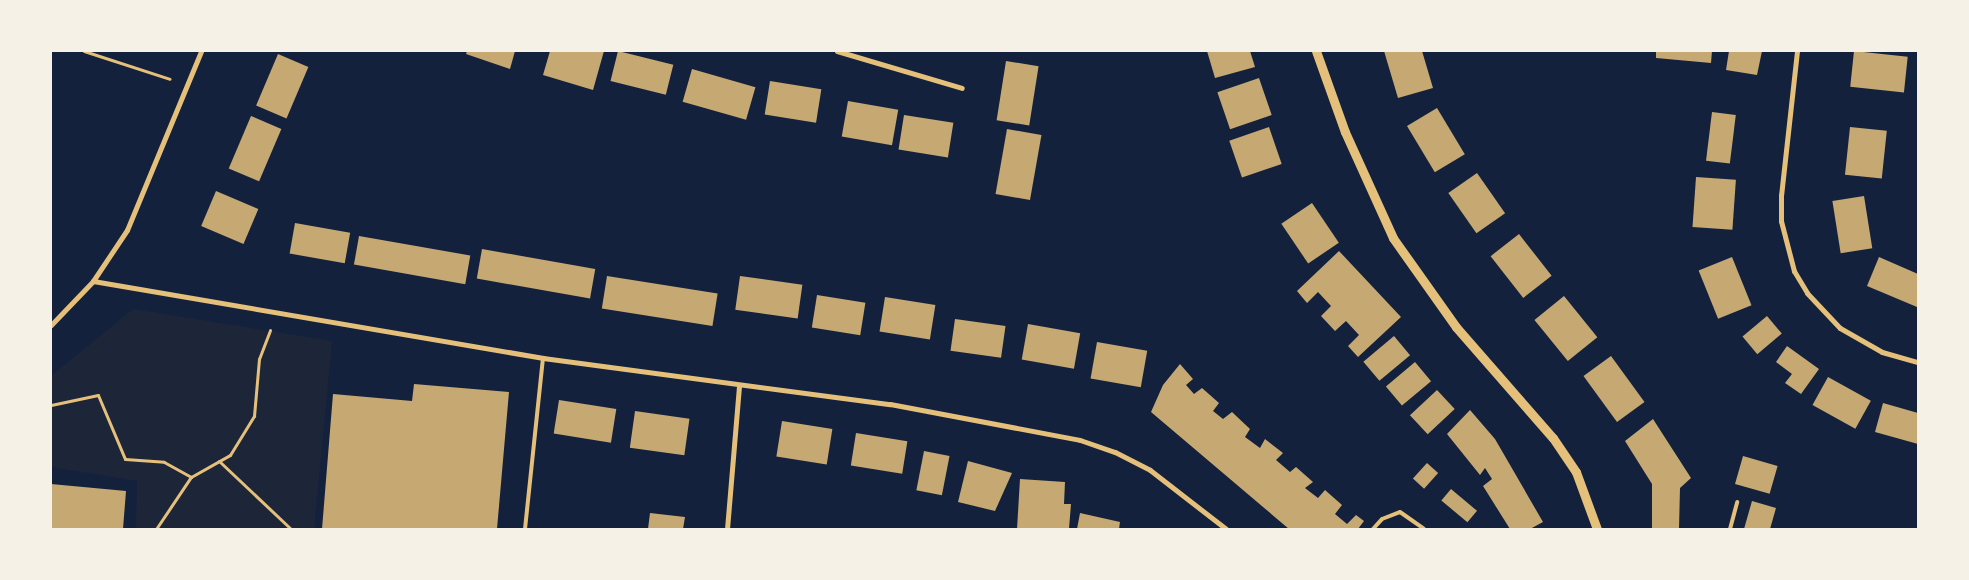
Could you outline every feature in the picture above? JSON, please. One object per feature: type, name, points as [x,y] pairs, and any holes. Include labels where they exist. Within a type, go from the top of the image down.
[{"type":"street","points":[[51,326],[93,281],[127,230],[202,51]]},
{"type":"street","points":[[837,51],[962,88]]},
{"type":"street","points":[[1316,51],[1344,132],[1393,238],[1456,327],[1553,438],[1576,472],[1597,529]]},
{"type":"street","points":[[1797,51],[1781,195],[1781,221],[1794,271],[1806,293],[1840,328],[1882,352],[1918,362]]},
{"type":"street","points":[[93,281],[544,358],[739,386],[890,404],[1080,440],[1115,452],[1150,470],[1226,529]]},
{"type":"street","points":[[727,529],[739,386]]},
{"type":"lane","points":[[525,529],[544,358]]},
{"type":"lane","points":[[1730,529],[1737,502]]},
{"type":"lane","points":[[1373,529],[1382,519],[1400,512],[1424,529]]},
{"type":"path","points":[[84,51],[188,84]]},
{"type":"path","points":[[156,529],[191,477],[230,455],[254,416],[259,359],[277,312]]},
{"type":"path","points":[[51,405],[98,395],[125,459],[164,462],[191,477]]},
{"type":"path","points":[[219,461],[291,529]]},
{"type":"shaded area","points":[[133,309],[332,341],[314,529],[136,529],[137,481],[51,467],[51,376]]},
{"type":"building","points":[[467,51],[515,51],[510,69],[466,54]]},
{"type":"building","points":[[550,51],[604,51],[593,90],[543,75]]},
{"type":"building","points":[[618,51],[673,65],[666,95],[611,81]]},
{"type":"building","points":[[1207,51],[1250,51],[1255,67],[1215,78]]},
{"type":"building","points":[[1384,51],[1422,51],[1433,88],[1398,98]]},
{"type":"building","points":[[1656,51],[1712,51],[1711,63],[1656,58]]},
{"type":"building","points":[[1729,51],[1762,51],[1757,75],[1726,70]]},
{"type":"building","points":[[1854,51],[1908,57],[1904,92],[1850,87]]},
{"type":"building","points":[[278,54],[308,67],[286,118],[256,106]]},
{"type":"building","points":[[1006,61],[1039,66],[1029,125],[997,120]]},
{"type":"building","points":[[692,69],[755,87],[746,120],[683,102]]},
{"type":"building","points":[[1259,78],[1272,115],[1230,129],[1217,92]]},
{"type":"building","points":[[770,81],[821,89],[816,123],[765,115]]},
{"type":"building","points":[[848,101],[898,110],[892,145],[842,136]]},
{"type":"building","points":[[1437,108],[1465,154],[1435,172],[1407,126]]},
{"type":"building","points":[[1712,112],[1736,115],[1730,164],[1706,161]]},
{"type":"building","points":[[904,115],[953,123],[948,157],[899,150]]},
{"type":"building","points":[[251,116],[281,129],[259,181],[229,168]]},
{"type":"building","points":[[1269,127],[1282,164],[1242,178],[1229,141]]},
{"type":"building","points":[[1850,127],[1887,131],[1882,179],[1845,175]]},
{"type":"building","points":[[1007,129],[1041,135],[1030,200],[996,194]]},
{"type":"building","points":[[1477,173],[1505,213],[1476,233],[1448,193]]},
{"type":"building","points":[[1696,177],[1736,180],[1732,230],[1693,227]]},
{"type":"building","points":[[216,191],[258,209],[243,244],[201,226]]},
{"type":"building","points":[[1864,196],[1872,248],[1841,253],[1832,201]]},
{"type":"building","points":[[1312,203],[1339,243],[1308,263],[1281,224]]},
{"type":"building","points":[[295,223],[350,233],[345,263],[290,254]]},
{"type":"building","points":[[1519,234],[1552,276],[1523,298],[1491,256]]},
{"type":"building","points":[[359,236],[470,256],[465,284],[354,265]]},
{"type":"building","points":[[482,249],[595,269],[590,299],[477,279]]},
{"type":"building","points":[[1339,251],[1401,317],[1358,357],[1348,346],[1359,335],[1346,321],[1335,331],[1321,316],[1331,306],[1318,292],[1307,303],[1297,291]]},
{"type":"building","points":[[1732,257],[1751,305],[1718,319],[1699,270]]},
{"type":"building","points":[[1879,257],[1918,274],[1917,307],[1867,286]]},
{"type":"building","points":[[607,276],[718,294],[712,326],[602,309]]},
{"type":"building","points":[[740,276],[802,285],[798,318],[735,310]]},
{"type":"building","points":[[817,295],[865,303],[860,335],[812,328]]},
{"type":"building","points":[[1564,296],[1597,337],[1568,361],[1534,320]]},
{"type":"building","points":[[885,297],[935,305],[930,340],[880,332]]},
{"type":"building","points":[[1767,316],[1782,334],[1757,354],[1742,337]]},
{"type":"building","points":[[955,319],[1006,326],[1001,358],[951,351]]},
{"type":"building","points":[[1028,324],[1080,333],[1074,369],[1022,359]]},
{"type":"building","points":[[1394,336],[1410,355],[1379,381],[1363,362]]},
{"type":"building","points":[[1097,342],[1147,351],[1141,387],[1091,378]]},
{"type":"building","points":[[1787,346],[1819,369],[1801,394],[1785,383],[1792,374],[1776,362]]},
{"type":"building","points":[[1611,356],[1645,402],[1617,422],[1583,376]]},
{"type":"building","points":[[1415,362],[1431,381],[1402,406],[1386,386]]},
{"type":"building","points":[[1180,364],[1193,379],[1186,385],[1194,394],[1202,388],[1219,403],[1213,411],[1223,419],[1232,412],[1250,429],[1245,437],[1260,448],[1265,439],[1283,453],[1276,460],[1290,472],[1296,467],[1313,482],[1305,488],[1318,498],[1325,490],[1342,505],[1335,514],[1347,524],[1356,515],[1364,521],[1358,529],[1289,529],[1151,412],[1163,385]]},
{"type":"building","points":[[1828,377],[1871,401],[1855,429],[1812,405]]},
{"type":"building","points":[[414,384],[509,392],[497,529],[322,529],[333,394],[412,401]]},
{"type":"building","points":[[1437,390],[1455,409],[1428,434],[1410,415]]},
{"type":"building","points":[[559,400],[616,409],[611,443],[554,434]]},
{"type":"building","points":[[1883,403],[1918,413],[1918,444],[1875,432]]},
{"type":"building","points":[[1470,410],[1495,439],[1543,522],[1530,529],[1510,529],[1483,486],[1492,479],[1485,468],[1480,475],[1447,434]]},
{"type":"building","points":[[635,411],[689,419],[684,455],[630,448]]},
{"type":"building","points":[[1653,419],[1691,478],[1680,488],[1679,529],[1652,529],[1652,484],[1625,441]]},
{"type":"building","points":[[782,421],[832,429],[827,465],[776,457]]},
{"type":"building","points":[[856,433],[907,441],[902,474],[851,466]]},
{"type":"building","points":[[924,451],[950,456],[942,495],[916,490]]},
{"type":"building","points":[[1743,456],[1778,466],[1770,494],[1735,484]]},
{"type":"building","points":[[968,461],[1012,473],[995,511],[958,502]]},
{"type":"building","points":[[1427,463],[1438,473],[1424,489],[1413,479]]},
{"type":"building","points":[[1020,479],[1065,482],[1064,504],[1071,504],[1069,529],[1017,529]]},
{"type":"building","points":[[51,484],[126,491],[123,529],[51,529]]},
{"type":"building","points":[[1451,489],[1477,511],[1467,522],[1441,500]]},
{"type":"building","points":[[1752,501],[1776,508],[1770,529],[1744,529]]},
{"type":"building","points":[[650,513],[685,517],[683,529],[648,529]]},
{"type":"building","points":[[1080,513],[1120,522],[1119,529],[1077,529]]}]
